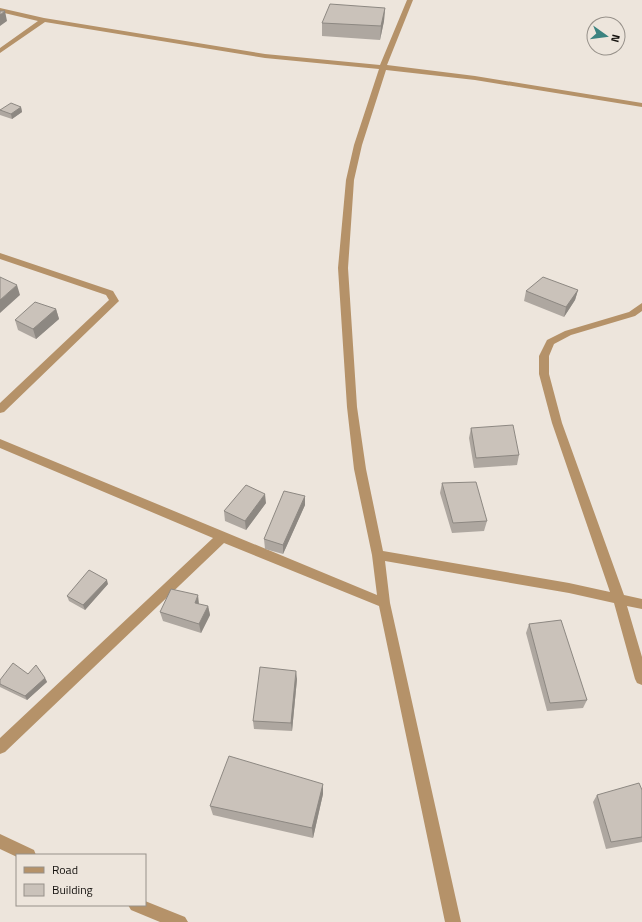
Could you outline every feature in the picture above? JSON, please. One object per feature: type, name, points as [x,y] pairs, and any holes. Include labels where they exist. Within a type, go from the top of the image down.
[{"type":"street","points":[[410,0],[383,67],[358,145],[350,180],[343,268],[352,407],[360,469],[378,555],[384,603],[453,922]]},
{"type":"street","points":[[0,10],[44,20],[265,56],[383,67],[475,78],[642,105]]},
{"type":"street","points":[[0,51],[44,20]]},
{"type":"street","points":[[0,256],[110,293],[114,301],[0,409]]},
{"type":"street","points":[[642,306],[632,314],[568,333],[550,342],[544,356],[544,374],[557,423],[619,599],[642,679]]},
{"type":"street","points":[[0,442],[222,537],[384,603]]},
{"type":"street","points":[[0,747],[222,537]]},
{"type":"street","points":[[378,555],[569,588],[642,604]]},
{"type":"street","points":[[0,841],[27,854]]},
{"type":"street","points":[[139,906],[180,922]]},
{"type":"building","points":[[330,4],[385,8],[381,26],[322,23]]},
{"type":"building","points":[[11,103],[21,107],[11,114],[0,110]]},
{"type":"building","points":[[0,277],[17,285],[0,300]]},
{"type":"building","points":[[543,277],[578,290],[566,307],[526,291]]},
{"type":"building","points":[[35,302],[56,309],[33,329],[15,320]]},
{"type":"building","points":[[513,425],[519,455],[476,458],[471,428]]},
{"type":"building","points":[[476,482],[487,521],[453,523],[442,483]]},
{"type":"building","points":[[246,485],[265,494],[245,521],[224,511]]},
{"type":"building","points":[[284,491],[305,496],[283,545],[264,539]]},
{"type":"building","points":[[89,570],[107,580],[83,605],[67,596]]},
{"type":"building","points":[[171,589],[198,595],[195,603],[208,606],[199,624],[160,612]]},
{"type":"building","points":[[561,620],[587,700],[550,703],[529,624]]},
{"type":"building","points":[[13,663],[28,674],[36,665],[45,678],[25,696],[0,684],[0,680]]},
{"type":"building","points":[[260,667],[296,671],[291,723],[253,721]]},
{"type":"building","points":[[229,756],[323,784],[312,828],[210,806]]},
{"type":"building","points":[[639,783],[642,790],[642,837],[611,842],[597,795]]}]
